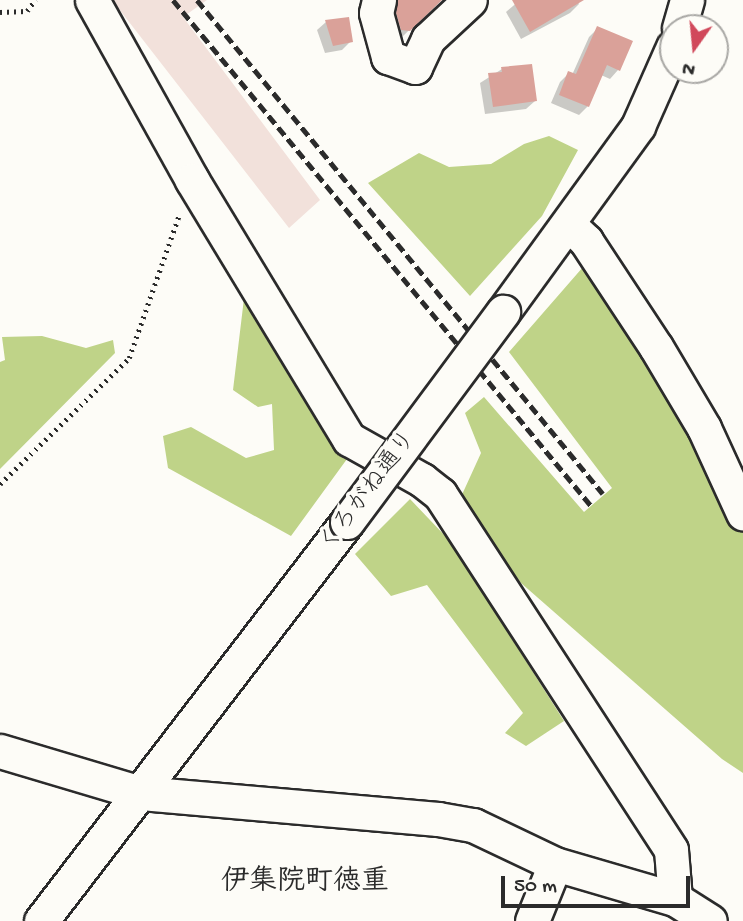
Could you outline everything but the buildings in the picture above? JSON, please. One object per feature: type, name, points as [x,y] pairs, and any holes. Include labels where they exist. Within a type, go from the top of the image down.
[{"type":"street","points":[[92,0],[192,180],[349,439],[422,480],[440,494],[671,850],[675,899]]},
{"type":"street","points":[[379,0],[376,13],[388,57],[415,66],[428,39],[470,0]]},
{"type":"street","name":"くろがね通り","points":[[41,921],[347,522],[568,224],[638,126],[659,79]]},
{"type":"street","points":[[568,224],[586,241],[656,347],[704,428],[743,513]]},
{"type":"street","points":[[0,751],[141,793],[473,825],[555,864],[675,899],[710,921]]},
{"type":"street","points":[[532,921],[555,864]]},
{"type":"path","points":[[0,12],[27,11],[35,0]]},
{"type":"path","points":[[0,484],[129,358],[192,180]]},
{"type":"shaded area","points":[[112,0],[207,0],[183,17],[320,200],[289,228]]},
{"type":"green space","points":[[549,136],[578,150],[542,216],[470,296],[368,183],[419,153],[449,167],[491,164],[524,144]]},
{"type":"green space","points":[[590,259],[743,524],[743,773],[722,759],[521,583],[460,499],[481,453],[465,413],[484,397],[584,512],[612,488],[509,352]]},
{"type":"green space","points":[[245,290],[347,459],[291,536],[168,468],[163,436],[191,427],[246,458],[274,450],[272,404],[258,407],[233,390]]},
{"type":"green space","points":[[42,336],[86,348],[113,340],[115,353],[0,469],[0,362],[5,360],[2,337]]},
{"type":"green space","points":[[410,499],[449,540],[564,721],[526,746],[505,733],[523,713],[427,585],[391,596],[355,554]]},
{"type":"railway","points":[[173,0],[592,507]]},
{"type":"railway","points":[[197,0],[603,494]]},
{"type":"district","name":"伊集院町徳重","points":[[305,883]]}]
